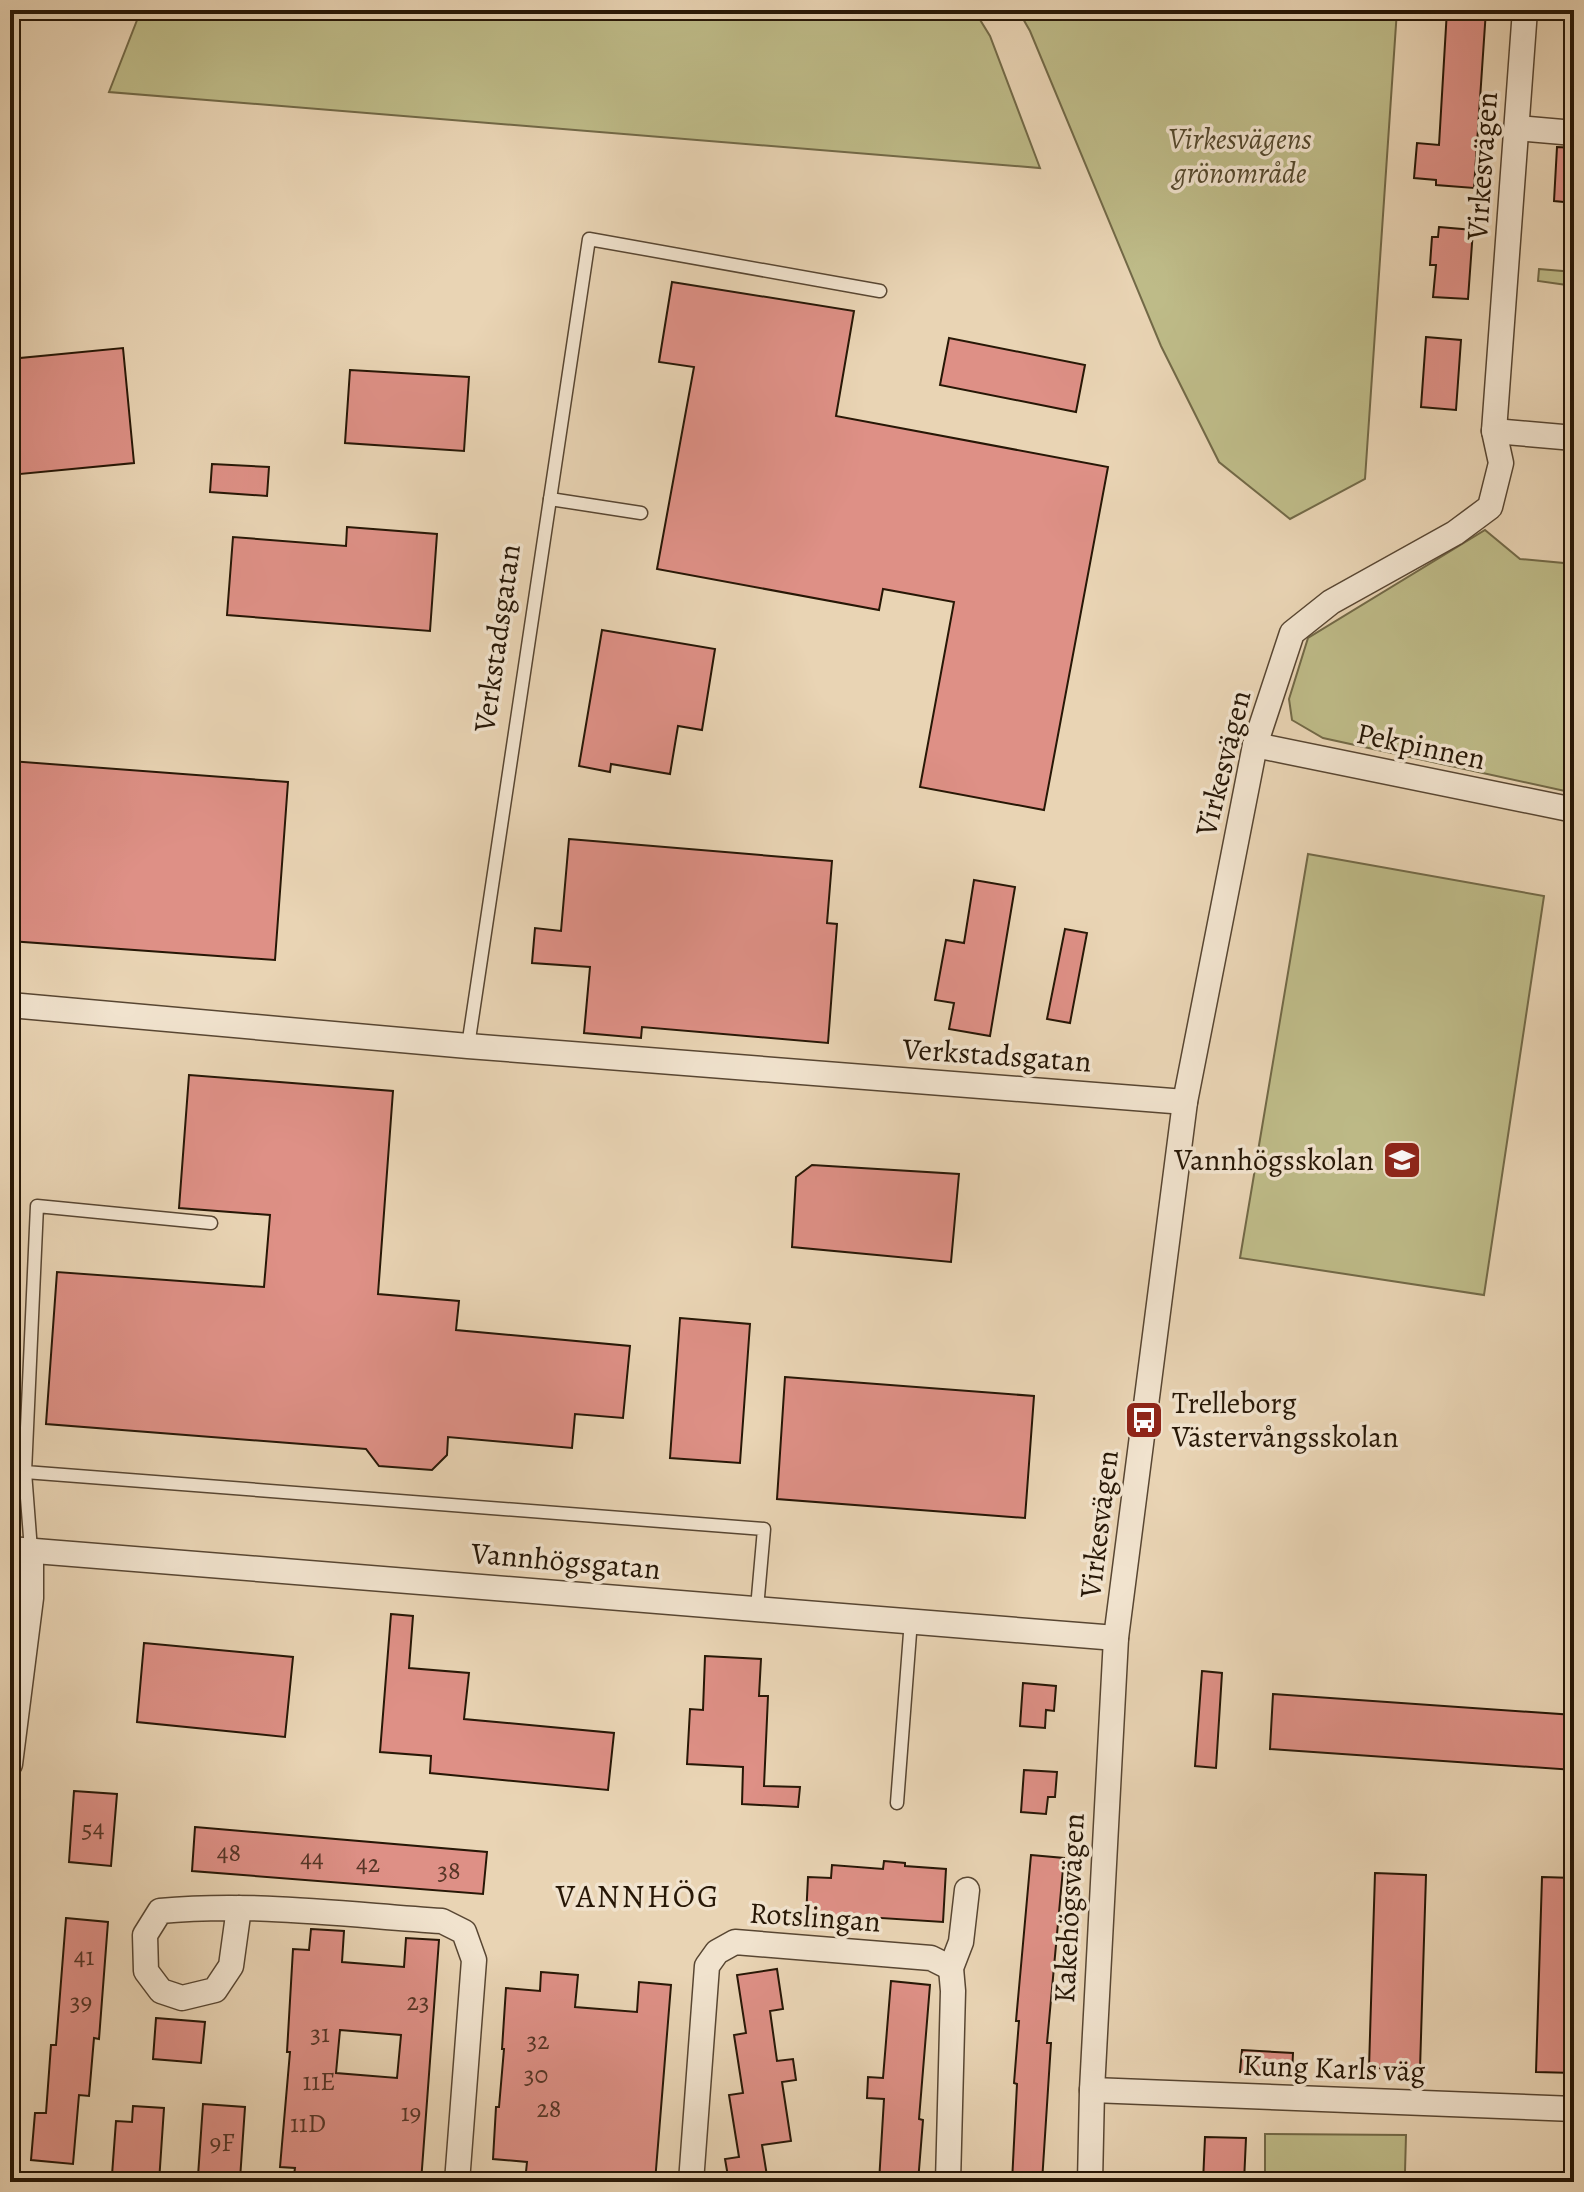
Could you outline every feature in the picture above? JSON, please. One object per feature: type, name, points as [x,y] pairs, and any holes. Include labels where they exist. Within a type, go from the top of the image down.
[{"type":"street","name":"Virkesvägen","points":[[1116,1638],[1185,1102],[1255,745],[1292,633],[1331,602],[1455,533],[1490,507],[1501,463],[1494,431],[1525,10]]},
{"type":"street","points":[[1517,128],[1574,133]]},
{"type":"street","points":[[1494,431],[1574,438]]},
{"type":"street","name":"Pekpinnen","points":[[1255,745],[1574,810]]},
{"type":"street","name":"Verkstadsgatan","points":[[10,1005],[468,1046],[1185,1102]]},
{"type":"street","points":[[10,1764],[31,1598],[21,1550]]},
{"type":"street","name":"Vannhögsgatan","points":[[21,1550],[1116,1638]]},
{"type":"street","name":"Kakehögsvägen","points":[[1090,2182],[1116,1638]]},
{"type":"street","points":[[948,2182],[951,1968],[961,1942],[967,1890]]},
{"type":"street","points":[[239,1908],[231,1966],[215,1990],[182,1998],[161,1991],[146,1971],[145,1935],[160,1911],[239,1908],[442,1921],[464,1932],[474,1960],[457,2182]]},
{"type":"street","name":"Rotslingan","points":[[691,2182],[707,1966],[717,1952],[735,1942],[931,1958],[951,1968]]},
{"type":"street","name":"Kung Karls väg","points":[[1092,2090],[1574,2109]]},
{"type":"lane","name":"Verkstadsgatan","points":[[468,1046],[589,239],[880,291]]},
{"type":"lane","points":[[550,499],[641,513]]},
{"type":"lane","points":[[21,1550],[37,1206],[211,1223]]},
{"type":"lane","points":[[25,1472],[764,1529],[757,1608]]},
{"type":"lane","points":[[897,1803],[911,1620]]},
{"type":"green space","points":[[141,10],[974,10],[990,36],[1040,168],[109,92]]},
{"type":"green space","name":"Virkesvägens grönområde","points":[[1018,10],[1397,10],[1365,479],[1290,519],[1219,462],[1161,346],[1030,31]]},
{"type":"green space","points":[[1539,269],[1574,272],[1574,286],[1538,281]]},
{"type":"green space","points":[[1485,530],[1520,559],[1574,564],[1574,793],[1323,738],[1292,720],[1289,699],[1308,638]]},
{"type":"green space","points":[[1308,854],[1544,896],[1484,1295],[1240,1258]]},
{"type":"green space","points":[[1265,2134],[1406,2135],[1405,2172],[1265,2172]]},
{"type":"building","points":[[1447,10],[1486,10],[1474,188],[1436,185],[1436,180],[1414,178],[1417,143],[1439,145]]},
{"type":"building","points":[[1557,147],[1574,148],[1574,203],[1554,201]]},
{"type":"building","points":[[1439,227],[1473,230],[1468,299],[1433,297],[1436,265],[1430,265],[1432,237],[1438,237]]},
{"type":"building","points":[[672,282],[854,311],[836,416],[1108,467],[1044,810],[920,787],[954,602],[883,589],[879,610],[657,569],[694,367],[659,362]]},
{"type":"building","points":[[1426,337],[1461,340],[1456,410],[1421,407]]},
{"type":"building","points":[[949,338],[1085,365],[1076,412],[940,385]]},
{"type":"building","points":[[123,348],[134,463],[10,475],[10,359]]},
{"type":"building","points":[[350,370],[469,377],[464,451],[345,443]]},
{"type":"building","points":[[212,464],[269,467],[267,496],[210,492]]},
{"type":"building","points":[[347,527],[437,534],[430,631],[227,615],[233,537],[346,546]]},
{"type":"building","points":[[602,630],[715,649],[702,730],[678,726],[670,774],[611,764],[610,772],[579,766]]},
{"type":"building","points":[[10,761],[288,782],[275,960],[10,941]]},
{"type":"building","points":[[569,839],[832,861],[827,923],[837,924],[828,1043],[642,1027],[641,1038],[584,1033],[590,967],[532,963],[535,928],[561,931]]},
{"type":"building","points":[[974,880],[1015,887],[990,1036],[949,1029],[954,1003],[935,1000],[946,940],[964,943]]},
{"type":"building","points":[[1065,929],[1087,933],[1070,1023],[1047,1019]]},
{"type":"building","points":[[189,1075],[393,1091],[378,1294],[459,1301],[456,1330],[630,1346],[623,1418],[575,1414],[572,1448],[448,1437],[447,1455],[432,1470],[379,1466],[366,1449],[46,1424],[57,1272],[264,1287],[270,1215],[179,1208]]},
{"type":"building","points":[[812,1165],[959,1174],[951,1262],[792,1247],[796,1177]]},
{"type":"building","points":[[680,1318],[750,1324],[740,1463],[670,1458]]},
{"type":"building","points":[[785,1377],[1034,1396],[1025,1518],[777,1499]]},
{"type":"building","points":[[391,1614],[413,1616],[409,1668],[469,1673],[464,1719],[614,1733],[608,1790],[430,1773],[431,1756],[380,1752]]},
{"type":"building","points":[[144,1643],[293,1657],[285,1737],[137,1722]]},
{"type":"building","points":[[705,1656],[761,1659],[759,1696],[768,1696],[764,1786],[800,1787],[798,1807],[742,1804],[743,1767],[687,1764],[690,1709],[703,1710]]},
{"type":"building","points":[[1202,1671],[1222,1673],[1216,1768],[1195,1766]]},
{"type":"building","points":[[1023,1683],[1056,1686],[1054,1711],[1046,1710],[1045,1728],[1020,1726]]},
{"type":"building","points":[[1273,1694],[1574,1715],[1574,1770],[1270,1749]]},
{"type":"building","points":[[1024,1770],[1057,1772],[1055,1797],[1048,1797],[1046,1814],[1021,1812]]},
{"type":"building","points":[[74,1791],[117,1794],[111,1866],[69,1862]]},
{"type":"building","points":[[195,1827],[487,1852],[483,1894],[192,1871]]},
{"type":"building","points":[[1031,1855],[1064,1858],[1047,2043],[1051,2043],[1042,2182],[1012,2182],[1019,2021],[1016,2021]]},
{"type":"building","points":[[884,1861],[946,1869],[943,1922],[850,1916],[850,1921],[806,1918],[808,1877],[831,1878],[832,1865],[883,1869]]},
{"type":"building","points":[[1375,1873],[1426,1875],[1420,2069],[1369,2068]]},
{"type":"building","points":[[1542,1877],[1574,1878],[1574,2073],[1536,2072]]},
{"type":"building","points":[[66,1918],[108,1922],[99,2039],[94,2038],[89,2096],[79,2095],[73,2164],[31,2160],[35,2113],[46,2113],[51,2045],[56,2045]]},
{"type":"building","points":[[311,1929],[344,1931],[342,1962],[404,1967],[406,1938],[439,1940],[421,2182],[293,2182],[295,2168],[280,2167],[290,2052],[287,2052],[293,1949],[309,1950]],"holes":[[[340,2030],[401,2035],[397,2078],[336,2073]]]},
{"type":"building","points":[[777,1969],[783,2009],[770,2011],[777,2061],[793,2059],[796,2080],[782,2082],[791,2141],[762,2145],[768,2182],[729,2182],[725,2159],[739,2157],[729,2095],[743,2093],[734,2035],[746,2033],[737,1975]]},
{"type":"building","points":[[541,1972],[578,1975],[575,2007],[637,2012],[639,1982],[671,1985],[655,2182],[624,2182],[624,2177],[562,2172],[561,2182],[525,2182],[527,2162],[493,2159],[504,2049],[506,1988],[540,1991]]},
{"type":"building","points":[[891,1981],[930,1985],[919,2119],[923,2120],[918,2182],[879,2182],[884,2099],[867,2098],[868,2077],[883,2078]]},
{"type":"building","points":[[156,2018],[205,2022],[201,2063],[153,2059]]},
{"type":"building","points":[[1242,2050],[1293,2053],[1292,2075],[1240,2072]]},
{"type":"building","points":[[203,2104],[245,2107],[240,2179],[198,2176]]},
{"type":"building","points":[[133,2106],[164,2108],[159,2182],[127,2182],[128,2176],[112,2175],[116,2121],[132,2122]]},
{"type":"building","points":[[1205,2137],[1246,2138],[1244,2182],[1203,2182]]},
{"type":"place","name":"Vannhögsskolan","points":[[1402,1160]]},
{"type":"place","name":"Trelleborg Västervångsskolan","points":[[1144,1420]]},
{"type":"district","name":"VANNHÖG","points":[[638,1896]]}]
